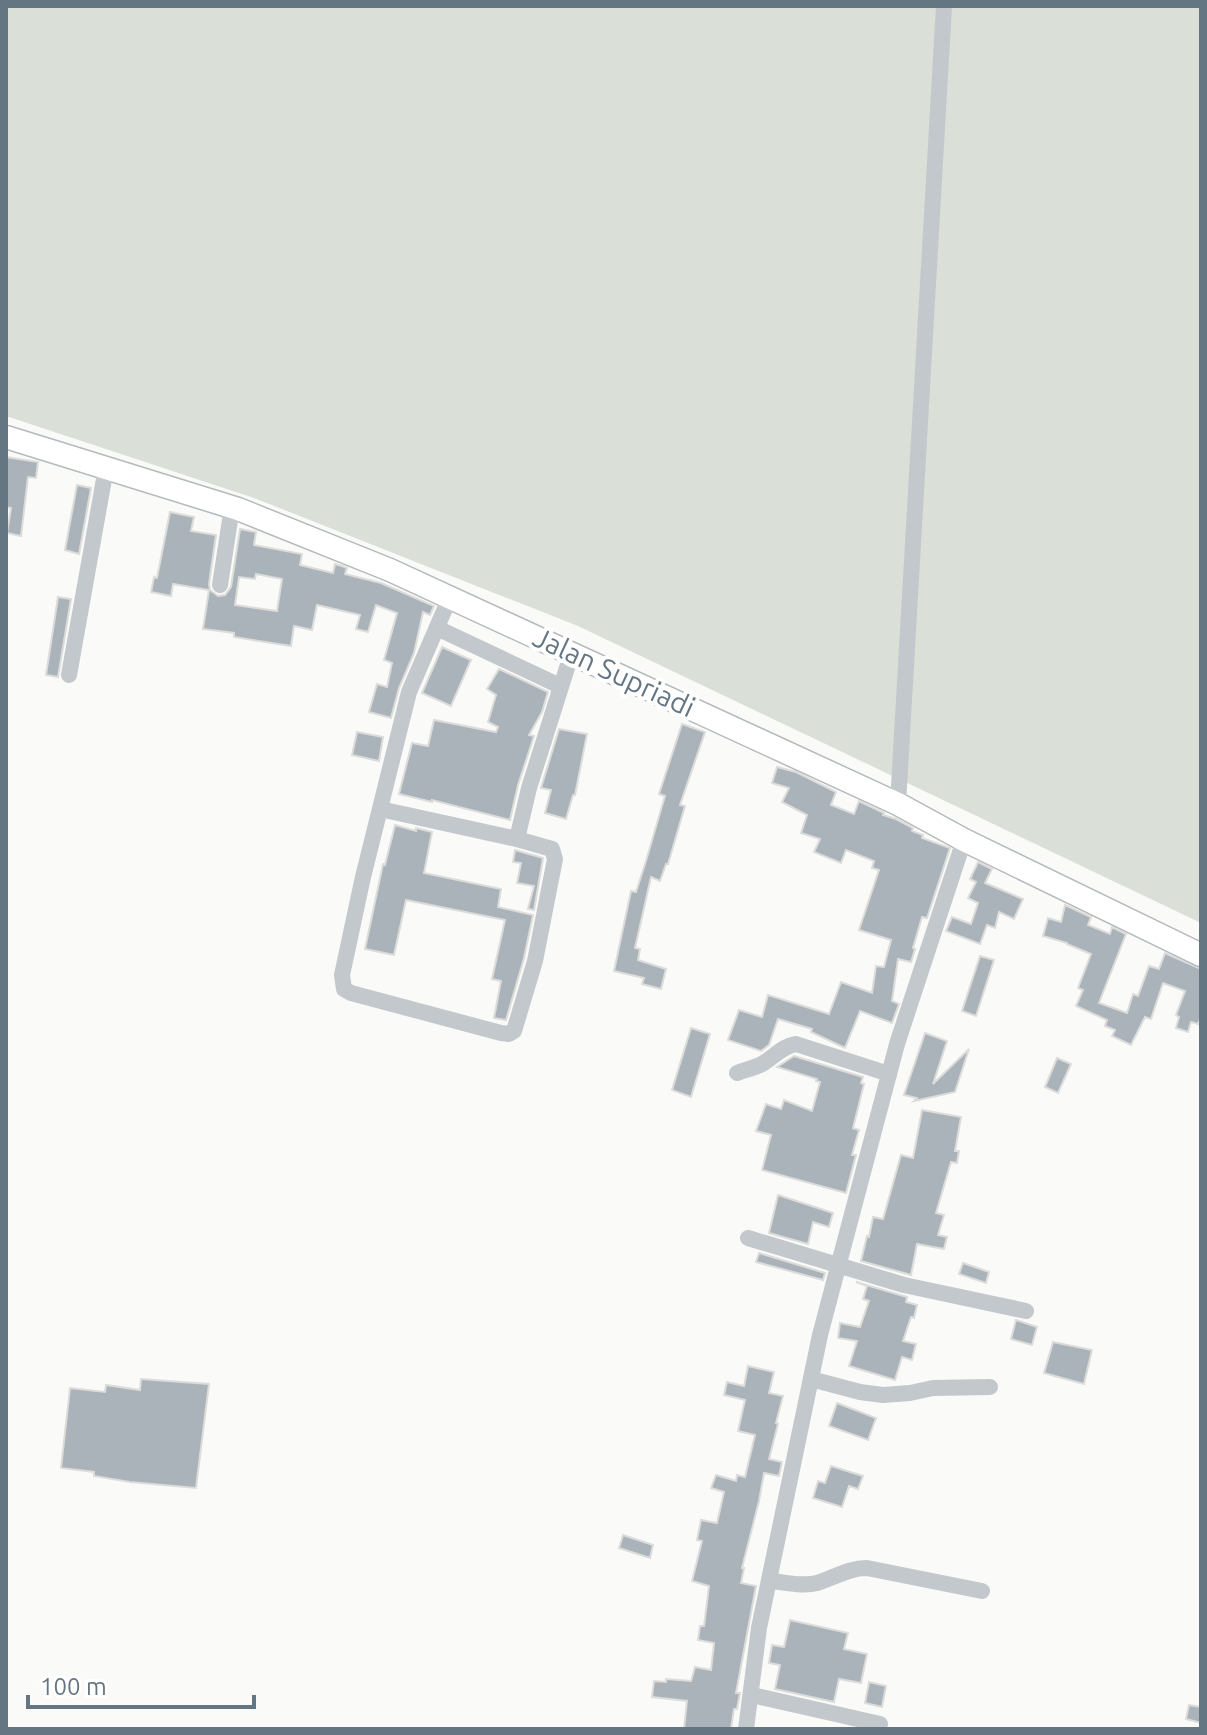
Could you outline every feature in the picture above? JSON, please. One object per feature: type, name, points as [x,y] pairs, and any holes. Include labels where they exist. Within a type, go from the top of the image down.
[{"type":"main road","name":"Jalan Supriadi","points":[[6,437],[232,507],[363,559],[572,652],[898,804],[964,840],[1201,955]]},
{"type":"street","points":[[898,804],[944,6]]},
{"type":"street","points":[[69,675],[106,468]]},
{"type":"street","points":[[220,585],[232,507]]},
{"type":"street","points":[[380,809],[552,849],[555,859],[535,961],[512,1032],[506,1034],[351,993],[344,989],[342,975],[380,809],[409,692],[450,597]]},
{"type":"street","points":[[437,628],[560,686]]},
{"type":"street","points":[[517,839],[529,788],[572,652]]},
{"type":"street","points":[[746,1729],[759,1628],[820,1335],[897,1044],[964,840]]},
{"type":"street","points":[[737,1073],[766,1062],[782,1048],[796,1044],[889,1074]]},
{"type":"street","points":[[748,1238],[904,1285],[1026,1311]]},
{"type":"street","points":[[811,1379],[883,1395],[933,1388],[990,1387]]},
{"type":"street","points":[[770,1581],[813,1584],[854,1569],[867,1568],[982,1591]]},
{"type":"street","points":[[752,1695],[880,1724]]},
{"type":"shaded area","points":[[6,6],[1201,6],[1201,923],[578,626],[254,498],[6,416]]},
{"type":"building","points":[[6,457],[38,462],[36,478],[28,477],[21,536],[7,533],[11,508],[6,507]]},
{"type":"building","points":[[77,485],[91,488],[79,554],[65,550]]},
{"type":"building","points":[[170,512],[194,517],[191,531],[216,535],[209,584],[210,590],[218,596],[225,595],[231,587],[240,529],[256,532],[254,545],[302,554],[300,565],[333,573],[335,564],[342,566],[347,568],[345,574],[381,583],[434,606],[430,615],[423,612],[414,653],[399,688],[391,718],[369,712],[377,684],[387,687],[392,663],[384,660],[397,613],[376,605],[368,632],[356,629],[360,615],[317,605],[312,630],[294,626],[291,646],[203,629],[209,590],[173,584],[171,596],[151,592],[154,577],[157,578]],"holes":[[[256,574],[282,579],[277,611],[235,605],[239,577],[255,579]]]},
{"type":"building","points":[[58,597],[71,599],[58,677],[46,675]]},
{"type":"building","points":[[442,647],[471,660],[451,706],[422,693]]},
{"type":"building","points":[[499,669],[548,692],[542,712],[529,735],[534,736],[510,820],[399,794],[412,743],[428,746],[434,720],[496,732],[498,727],[488,722],[496,695],[487,689]]},
{"type":"building","points":[[682,724],[705,732],[680,805],[685,806],[668,864],[660,881],[651,877],[635,948],[640,949],[638,960],[666,969],[661,989],[642,984],[644,978],[614,971],[631,891],[636,892],[646,861],[665,796],[659,794]]},
{"type":"building","points":[[559,729],[587,734],[575,795],[566,819],[545,813],[551,790],[541,788]]},
{"type":"building","points":[[357,732],[383,737],[379,761],[352,755]]},
{"type":"building","points":[[777,767],[796,772],[836,792],[831,805],[854,814],[859,801],[913,828],[912,831],[923,835],[922,838],[950,848],[927,918],[922,917],[911,962],[898,959],[892,1001],[899,1004],[892,1023],[860,1011],[845,1048],[811,1032],[812,1029],[778,1019],[769,1045],[761,1051],[728,1040],[739,1010],[762,1017],[768,995],[829,1014],[841,982],[872,993],[876,966],[884,967],[891,940],[859,930],[879,870],[872,868],[874,861],[846,850],[841,863],[814,852],[820,839],[801,833],[807,815],[782,802],[789,788],[772,783]]},
{"type":"building","points":[[395,825],[432,832],[424,873],[501,889],[498,907],[533,915],[506,1020],[494,1018],[501,981],[492,979],[505,920],[406,900],[394,955],[365,949],[383,864]]},
{"type":"building","points":[[515,850],[543,858],[534,910],[528,909],[534,886],[517,883],[521,863],[513,862]]},
{"type":"building","points":[[978,862],[992,869],[985,883],[1023,899],[1014,919],[999,912],[995,928],[987,925],[980,944],[946,931],[952,917],[971,924],[978,903],[968,898],[976,882],[970,879]]},
{"type":"building","points":[[1065,905],[1091,917],[1088,925],[1110,934],[1112,927],[1126,934],[1099,1003],[1127,1013],[1133,994],[1138,996],[1149,966],[1159,969],[1165,953],[1201,969],[1201,1017],[1198,1024],[1191,1022],[1188,1032],[1176,1028],[1179,1017],[1176,1015],[1185,991],[1163,983],[1151,1019],[1145,1017],[1131,1045],[1112,1036],[1115,1030],[1105,1026],[1107,1020],[1076,1006],[1083,990],[1078,988],[1091,954],[1043,936],[1048,918],[1061,922]]},
{"type":"building","points":[[980,956],[994,960],[976,1016],[962,1011]]},
{"type":"building","points":[[691,1028],[710,1034],[691,1097],[672,1090]]},
{"type":"building","points":[[925,1033],[947,1041],[933,1084],[969,1049],[955,1092],[914,1101],[917,1098],[904,1095]]},
{"type":"building","points":[[794,1056],[863,1077],[853,1128],[859,1130],[852,1155],[856,1155],[846,1193],[762,1170],[771,1135],[756,1131],[766,1104],[781,1109],[784,1100],[812,1111],[820,1082],[777,1067]]},
{"type":"building","points":[[1057,1058],[1071,1064],[1058,1093],[1045,1087]]},
{"type":"building","points":[[922,1110],[961,1117],[955,1151],[959,1151],[957,1163],[951,1162],[936,1213],[944,1215],[938,1235],[947,1237],[944,1249],[917,1244],[911,1275],[861,1261],[873,1217],[883,1219],[901,1155],[913,1158]]},
{"type":"building","points":[[778,1195],[833,1213],[829,1227],[813,1222],[808,1244],[769,1233]]},
{"type":"building","points":[[759,1253],[825,1273],[823,1280],[756,1262]]},
{"type":"building","points":[[963,1263],[989,1272],[986,1283],[959,1274]]},
{"type":"building","points":[[856,1282],[907,1297],[906,1302],[917,1305],[903,1341],[916,1344],[912,1360],[902,1357],[895,1380],[849,1366],[857,1341],[838,1338],[840,1323],[860,1327],[869,1301],[863,1299],[867,1286]]},
{"type":"building","points":[[1016,1320],[1037,1327],[1032,1345],[1011,1339]]},
{"type":"building","points":[[1053,1342],[1092,1350],[1084,1384],[1044,1373]]},
{"type":"building","points":[[748,1366],[774,1372],[769,1393],[783,1396],[769,1459],[782,1462],[779,1476],[764,1473],[742,1568],[741,1583],[756,1586],[736,1693],[740,1693],[731,1729],[684,1729],[687,1701],[652,1697],[654,1681],[691,1681],[695,1667],[711,1670],[714,1643],[698,1640],[700,1626],[704,1626],[709,1586],[692,1581],[702,1541],[697,1540],[701,1520],[717,1523],[724,1492],[711,1488],[716,1475],[736,1481],[737,1475],[745,1477],[755,1435],[738,1431],[745,1400],[724,1395],[727,1382],[744,1386]]},
{"type":"building","points":[[141,1379],[209,1384],[196,1488],[130,1482],[94,1476],[94,1472],[61,1468],[70,1388],[105,1392],[106,1385],[140,1390]]},
{"type":"building","points":[[837,1403],[876,1418],[868,1440],[829,1426]]},
{"type":"building","points":[[831,1466],[863,1476],[858,1489],[849,1486],[842,1507],[813,1498],[818,1481],[825,1483]]},
{"type":"building","points":[[623,1535],[653,1545],[650,1558],[619,1548]]},
{"type":"building","points":[[790,1620],[848,1633],[844,1649],[867,1654],[861,1683],[839,1679],[834,1702],[775,1689],[780,1665],[769,1663],[772,1645],[784,1647]]},
{"type":"building","points":[[869,1682],[886,1686],[882,1707],[865,1703]]},
{"type":"building","points":[[1189,1705],[1201,1707],[1201,1723],[1186,1719]]}]
